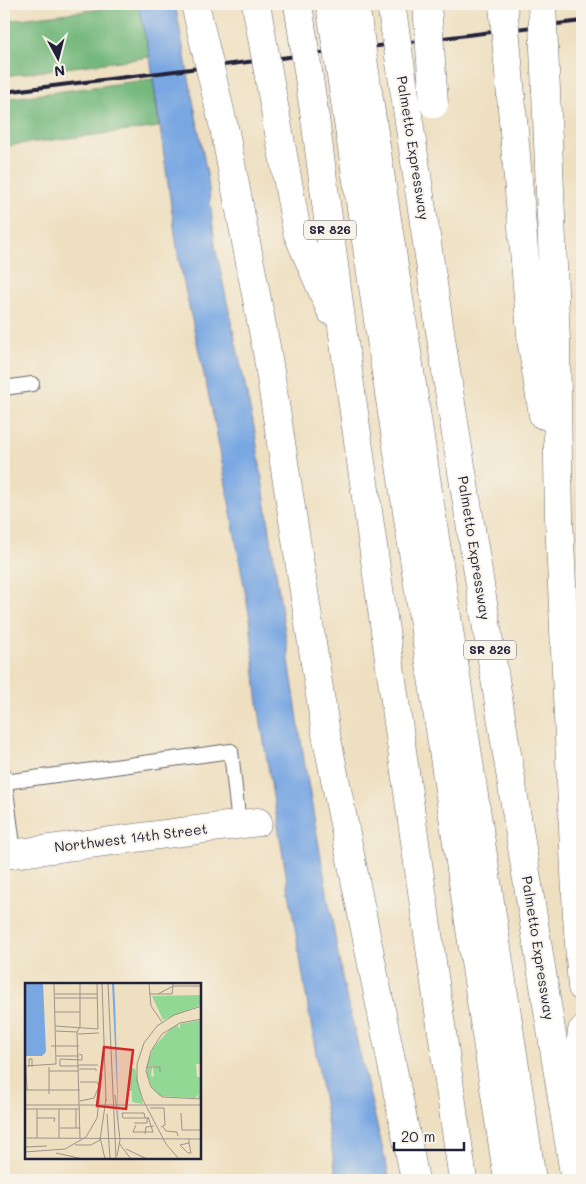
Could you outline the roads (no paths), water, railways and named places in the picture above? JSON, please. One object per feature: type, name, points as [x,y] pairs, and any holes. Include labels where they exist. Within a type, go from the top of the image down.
[{"type":"main road","points":[[195,4],[226,132],[267,352],[326,734],[415,1180]]},
{"type":"main road","points":[[256,4],[297,232],[344,342]]},
{"type":"main road","name":"SR 826","points":[[298,4],[463,1180]]},
{"type":"main road","points":[[330,4],[359,114],[532,1180]]},
{"type":"main road","points":[[355,4],[359,114],[508,1180]]},
{"type":"main road","name":"Palmetto Expressway","points":[[391,4],[448,388],[575,1180]]},
{"type":"main road","points":[[416,166],[434,104],[427,4]]},
{"type":"main road","points":[[503,4],[532,345],[559,518]]},
{"type":"main road","points":[[542,4],[556,341],[559,518],[582,987]]},
{"type":"main road","name":"Northwest 14th Street","points":[[9,854],[248,823]]},
{"type":"main road","points":[[568,1134],[582,1031]]},
{"type":"lane","points":[[4,388],[32,384]]},
{"type":"lane","points":[[9,854],[4,778],[231,751],[248,823]]},
{"type":"water","points":[[138,4],[175,4],[208,180],[215,246],[255,432],[304,760],[344,987],[390,1180],[337,1180],[262,730],[250,619],[216,429],[179,261],[150,57]]},
{"type":"railway","points":[[4,92],[582,21]]}]
